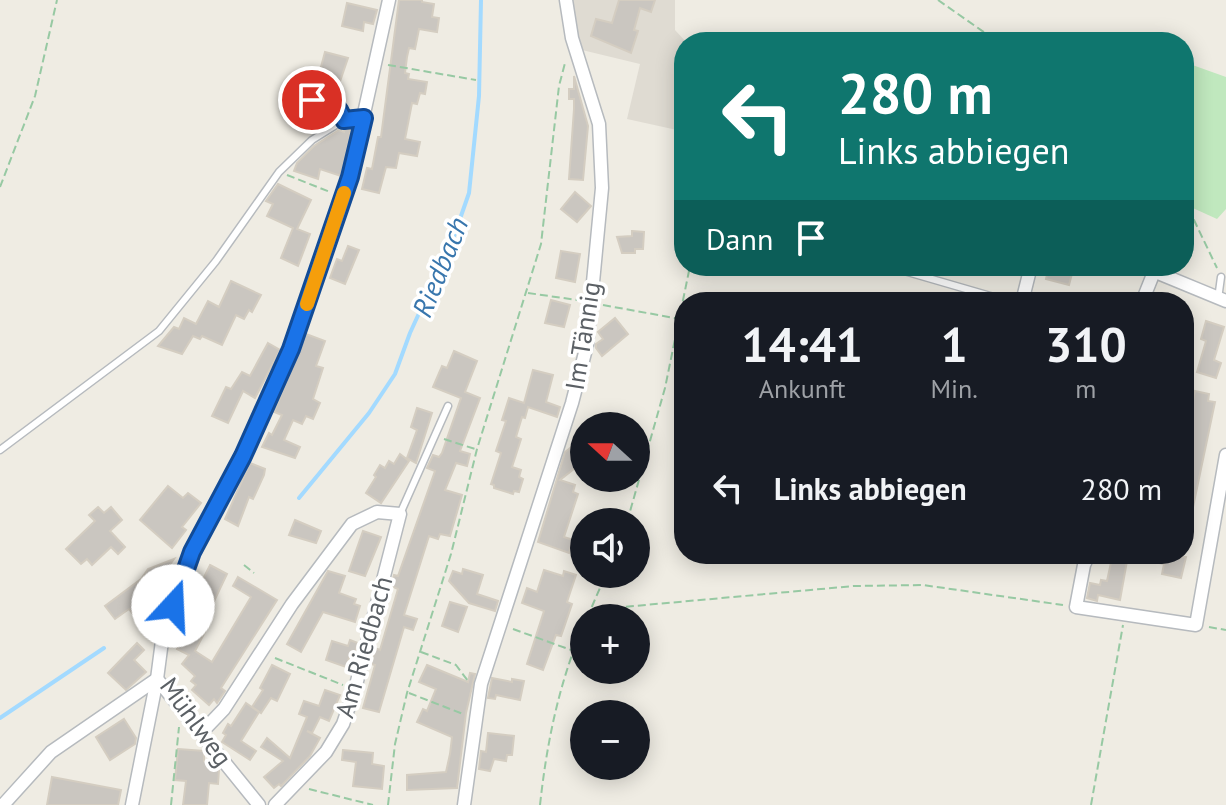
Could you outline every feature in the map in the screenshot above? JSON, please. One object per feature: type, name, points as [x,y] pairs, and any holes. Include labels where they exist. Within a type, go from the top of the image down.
[{"type":"street","name":"Mühlweg","points":[[259,805],[157,679],[162,641],[192,552],[243,456],[291,349],[350,177],[389,0]]},
{"type":"street","name":"Im Tännig","points":[[464,805],[481,684],[572,403],[587,345],[602,188],[599,124],[572,38],[566,0]]},
{"type":"street","points":[[1164,276],[1222,300]]},
{"type":"street","points":[[1084,564],[1076,607],[1196,625],[1226,455]]},
{"type":"street","points":[[201,733],[224,709],[292,604],[352,524],[377,512],[400,514]]},
{"type":"street","name":"Am Riedbach","points":[[275,805],[326,752],[343,724],[355,689],[400,514]]},
{"type":"street","points":[[3,805],[51,752],[157,679]]},
{"type":"street","points":[[132,805],[157,679]]},
{"type":"lane","points":[[312,100],[339,110],[344,120]]},
{"type":"lane","points":[[0,450],[159,331],[216,261],[279,172],[312,140],[344,120],[364,118]]},
{"type":"lane","points":[[921,276],[977,292]]},
{"type":"lane","points":[[1221,277],[1222,300]]},
{"type":"lane","name":"Am Riedbach","points":[[400,514],[448,406]]},
{"type":"path","points":[[0,187],[35,96],[57,0]]},
{"type":"path","points":[[938,0],[984,32]]},
{"type":"path","points":[[388,805],[395,744],[407,693],[451,554],[477,449],[541,244],[559,86],[565,62]]},
{"type":"path","points":[[375,63],[476,80]]},
{"type":"path","points":[[279,172],[342,197]]},
{"type":"path","points":[[1194,220],[1221,277]]},
{"type":"path","points":[[631,508],[665,388],[674,344]]},
{"type":"path","points":[[435,436],[477,449]]},
{"type":"path","points":[[244,565],[254,573]]},
{"type":"path","points":[[650,605],[854,586],[923,585],[1076,607]]},
{"type":"path","points":[[1091,805],[1125,615]]},
{"type":"path","points":[[500,625],[570,650]]},
{"type":"path","points":[[1196,625],[1226,630]]},
{"type":"path","points":[[261,652],[355,689]]},
{"type":"path","points":[[420,652],[456,665],[467,681],[481,684]]},
{"type":"path","points":[[540,805],[546,748],[557,697],[570,660]]},
{"type":"path","points":[[407,693],[475,719]]},
{"type":"path","points":[[171,805],[180,708]]},
{"type":"path","points":[[293,786],[373,805]]},
{"type":"shaded area","points":[[571,0],[675,0],[674,129],[627,119],[640,64],[582,50]]},
{"type":"green space","points":[[1194,66],[1226,77],[1226,209],[1217,219],[1194,209]]},
{"type":"building","points":[[399,0],[422,0],[434,4],[432,17],[439,18],[437,32],[419,29],[415,49],[409,48],[407,57],[405,73],[409,74],[408,79],[427,82],[425,94],[420,93],[417,104],[412,103],[405,139],[420,142],[417,156],[399,153],[396,168],[386,167],[379,193],[362,189],[367,168],[372,169],[378,137],[381,137]]},
{"type":"building","points":[[619,0],[655,0],[651,12],[640,8],[634,30],[638,31],[631,53],[591,36],[596,19],[612,23]]},
{"type":"building","points":[[347,3],[377,10],[373,24],[364,22],[363,31],[342,26]]},
{"type":"building","points":[[325,52],[348,58],[334,99],[314,93]]},
{"type":"building","points":[[574,76],[588,126],[583,180],[569,179],[574,99],[569,99],[569,89],[574,89]]},
{"type":"building","points":[[345,128],[351,130],[341,176],[320,169],[318,179],[294,171],[297,163],[314,146],[339,130],[344,132]]},
{"type":"building","points":[[278,184],[311,200],[297,229],[310,234],[298,266],[281,258],[293,228],[267,216],[273,204],[266,201]]},
{"type":"building","points":[[575,192],[591,206],[577,222],[561,209]]},
{"type":"building","points":[[632,231],[644,232],[643,249],[635,249],[635,253],[622,253],[617,237],[632,236]]},
{"type":"building","points":[[348,246],[359,250],[345,284],[330,278],[337,259],[342,261]]},
{"type":"building","points":[[561,251],[580,254],[575,282],[556,278]]},
{"type":"building","points":[[1047,276],[1071,276],[1069,285],[1046,279]]},
{"type":"building","points":[[231,281],[261,295],[252,312],[249,310],[244,319],[236,315],[222,345],[202,336],[200,339],[193,336],[182,354],[158,346],[174,327],[179,329],[184,318],[196,324],[208,301],[219,307]]},
{"type":"building","points":[[551,300],[570,305],[564,327],[545,323]]},
{"type":"building","points":[[615,318],[628,334],[602,356],[596,348],[596,344],[603,339],[598,332]]},
{"type":"building","points":[[1206,321],[1224,327],[1214,360],[1221,363],[1216,378],[1197,372],[1206,341],[1201,339]]},
{"type":"building","points":[[306,334],[325,341],[316,366],[323,368],[313,399],[320,403],[313,419],[306,416],[302,424],[293,420],[284,440],[300,447],[295,458],[262,447],[282,415],[274,412]]},
{"type":"building","points":[[268,343],[280,350],[255,398],[243,391],[228,423],[212,416],[226,387],[231,389],[242,372],[250,376]]},
{"type":"building","points":[[454,351],[477,361],[465,392],[480,398],[460,451],[470,454],[467,466],[456,463],[445,490],[462,495],[450,536],[440,534],[438,539],[429,536],[404,615],[417,619],[413,630],[404,627],[379,712],[363,708],[375,665],[371,664],[375,648],[380,650],[398,589],[391,586],[394,575],[398,576],[435,471],[427,468],[433,455],[439,457],[442,453],[461,398],[433,387],[442,366],[447,368]]},
{"type":"building","points":[[533,370],[553,375],[546,402],[560,407],[557,417],[528,407],[525,418],[522,417],[516,437],[521,439],[512,467],[521,470],[519,477],[523,479],[519,492],[514,491],[513,494],[494,488],[491,484],[501,453],[496,451],[506,421],[502,420],[509,398],[524,403]]},
{"type":"building","points":[[1195,391],[1209,394],[1208,401],[1215,402],[1194,502]]},
{"type":"building","points":[[417,408],[432,413],[416,463],[407,458],[417,430],[411,427]]},
{"type":"building","points":[[570,448],[570,472],[560,480],[570,483],[570,492],[578,494],[573,508],[570,508],[564,537],[570,539],[569,553],[538,542],[565,452]]},
{"type":"building","points":[[400,454],[409,461],[381,503],[366,493],[380,465],[385,468],[389,461],[394,464]]},
{"type":"building","points":[[250,463],[265,469],[264,475],[253,499],[249,497],[238,526],[225,519]]},
{"type":"building","points":[[168,486],[183,498],[188,493],[201,503],[182,527],[186,530],[172,548],[140,520]]},
{"type":"building","points":[[98,507],[104,513],[111,507],[122,520],[110,531],[125,547],[118,554],[111,547],[92,565],[87,559],[81,564],[66,549],[95,521],[89,515]]},
{"type":"building","points":[[295,520],[321,531],[316,543],[289,535]]},
{"type":"building","points":[[363,531],[381,537],[365,576],[349,571]]},
{"type":"building","points":[[174,559],[157,589],[165,596],[153,610],[160,618],[146,629],[129,609],[115,619],[105,606],[141,579],[148,569]]},
{"type":"building","points":[[1111,564],[1126,564],[1120,600],[1098,595],[1097,601],[1087,598],[1090,583],[1100,585],[1101,580],[1107,581]]},
{"type":"building","points":[[1164,564],[1184,564],[1181,578],[1162,574]]},
{"type":"building","points":[[210,565],[227,574],[209,612],[191,603]]},
{"type":"building","points":[[463,569],[483,575],[477,594],[498,601],[495,611],[469,603],[449,581],[453,571],[462,574]]},
{"type":"building","points":[[544,570],[563,576],[564,571],[570,573],[572,588],[567,602],[572,604],[561,636],[556,635],[543,670],[527,664],[544,611],[522,603],[527,588],[537,592]]},
{"type":"building","points":[[328,571],[345,576],[339,593],[356,599],[354,604],[360,606],[355,622],[323,612],[301,652],[287,644]]},
{"type":"building","points":[[238,577],[277,600],[221,688],[225,691],[217,703],[214,699],[209,705],[192,690],[196,685],[191,681],[195,676],[182,664],[189,655],[177,649],[189,624],[205,632],[195,651],[212,662],[251,597],[233,586]]},
{"type":"building","points":[[450,602],[467,607],[458,632],[442,626]]},
{"type":"building","points":[[350,640],[358,643],[346,667],[326,660],[332,641],[348,646]]},
{"type":"building","points":[[137,643],[144,650],[134,660],[146,672],[126,690],[108,673]]},
{"type":"building","points":[[272,665],[290,674],[277,701],[271,698],[261,713],[252,707],[263,690],[260,688]]},
{"type":"building","points":[[427,665],[468,682],[470,673],[475,674],[466,713],[457,788],[407,790],[407,775],[446,772],[450,754],[452,737],[417,722],[423,709],[427,711],[436,689],[419,682]]},
{"type":"building","points":[[492,678],[524,681],[520,700],[496,695],[495,699],[488,698]]},
{"type":"building","points":[[325,690],[340,695],[329,721],[320,717],[312,733],[307,731],[320,738],[310,756],[281,786],[279,784],[274,788],[264,777],[283,761],[261,747],[267,738],[290,758],[307,717],[299,714],[304,701],[319,706]]},
{"type":"building","points":[[246,703],[259,712],[241,741],[256,751],[250,760],[222,742],[228,724],[231,726]]},
{"type":"building","points":[[124,719],[136,738],[135,744],[110,760],[96,737]]},
{"type":"building","points":[[488,733],[514,736],[512,755],[507,755],[506,761],[494,759],[490,771],[479,769],[481,751],[486,752]]},
{"type":"building","points":[[178,749],[204,751],[204,761],[212,762],[211,768],[219,770],[218,784],[209,783],[207,805],[183,805],[186,781],[175,780]]},
{"type":"building","points":[[343,750],[373,753],[372,764],[384,766],[382,789],[353,786],[356,762],[342,760]]},
{"type":"building","points":[[52,777],[121,790],[118,805],[47,805]]},
{"type":"waterway","name":"Riedbach","points":[[299,498],[369,413],[395,374],[410,333],[453,239],[469,193],[479,96],[481,0]]},
{"type":"waterway","name":"Riedbach","points":[[0,718],[104,648]]},
{"type":"slow traffic","points":[[307,304],[344,193]]},
{"type":"route","points":[[173,606],[192,552],[243,456],[291,349],[350,177],[364,118],[344,120],[339,110],[312,100]]}]
